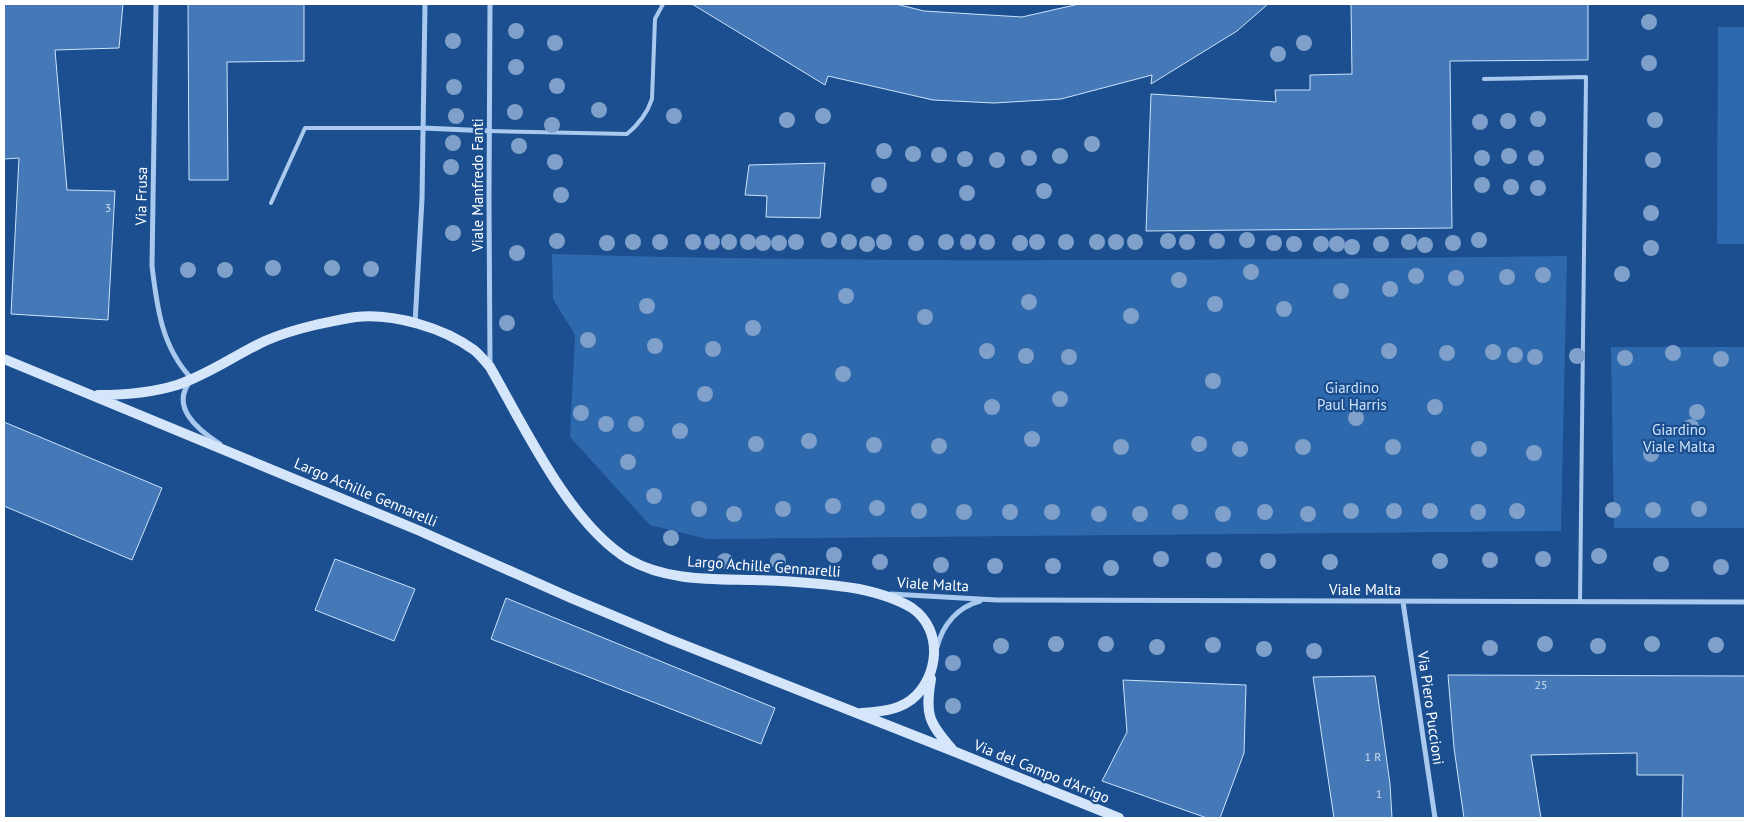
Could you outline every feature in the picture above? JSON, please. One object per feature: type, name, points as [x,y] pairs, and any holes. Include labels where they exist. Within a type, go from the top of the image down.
[{"type":"street","name":"Via Frusa","points":[[156,4],[152,266],[163,331],[175,359],[192,379]]},
{"type":"street","points":[[415,323],[422,199],[424,4]]},
{"type":"street","name":"Viale Manfredo Fanti","points":[[490,4],[490,367]]},
{"type":"street","points":[[423,128],[490,131]]},
{"type":"street","name":"Largo Achille Gennarelli","points":[[358,317],[384,318],[415,323],[460,341],[476,352],[490,367],[562,490],[580,514],[608,544],[646,568],[663,573],[695,578],[837,585],[880,594],[914,609],[922,617],[930,630],[934,646],[935,655],[932,673],[925,685],[911,700],[901,706],[882,712],[857,713],[669,639],[235,453],[209,437],[188,415],[182,396],[192,379],[266,341],[296,330],[358,317]]},
{"type":"street","points":[[4,359],[235,453]]},
{"type":"street","points":[[92,395],[139,393],[192,379]]},
{"type":"street","name":"Viale Malta","points":[[880,594],[986,599],[1745,602]]},
{"type":"street","name":"Viale Malta","points":[[935,655],[940,637],[955,615],[967,605],[986,599]]},
{"type":"street","name":"Via Piero Puccioni","points":[[1402,602],[1435,818]]},
{"type":"street","name":"Via del Campo d'Arrigo","points":[[932,673],[928,707],[929,715],[940,736],[953,751]]},
{"type":"street","name":"Via del Campo d'Arrigo","points":[[857,713],[1119,818]]},
{"type":"lane","points":[[490,131],[627,134],[648,111],[652,99],[655,19],[663,4]]},
{"type":"lane","points":[[1484,79],[1586,76],[1580,602]]},
{"type":"lane","points":[[271,203],[305,128],[423,128]]},
{"type":"green space","points":[[1718,27],[1745,27],[1745,244],[1717,244]]},
{"type":"green space","name":"Giardino Paul Harris","points":[[552,254],[933,260],[1186,260],[1567,256],[1561,531],[707,539],[650,525],[570,437],[575,335],[553,299]]},
{"type":"green space","name":"Giardino Viale Malta","points":[[1611,347],[1745,347],[1745,528],[1614,528]]},
{"type":"building","points":[[4,4],[123,4],[119,48],[55,50],[67,190],[115,191],[108,320],[11,314],[19,158],[4,159]]},
{"type":"building","points":[[188,4],[304,4],[304,61],[227,62],[228,180],[189,180]]},
{"type":"building","points":[[692,4],[896,4],[924,11],[1022,17],[1079,4],[1268,4],[1237,31],[1151,84],[1152,75],[1061,99],[994,103],[933,100],[828,76],[825,85]]},
{"type":"building","points":[[1351,4],[1588,4],[1588,60],[1450,61],[1452,228],[1146,231],[1151,94],[1276,102],[1275,90],[1310,90],[1310,75],[1352,74]]},
{"type":"building","points":[[825,163],[820,218],[766,217],[767,196],[745,195],[749,165]]},
{"type":"building","points":[[4,422],[162,488],[132,560],[4,506]]},
{"type":"building","points":[[335,559],[415,589],[394,641],[315,610]]},
{"type":"building","points":[[506,598],[775,708],[761,744],[491,639]]},
{"type":"building","points":[[1448,675],[1745,676],[1745,818],[1682,818],[1683,775],[1637,775],[1637,753],[1531,755],[1541,818],[1464,818],[1454,748]]},
{"type":"building","points":[[1375,676],[1390,784],[1392,818],[1334,818],[1313,677]]},
{"type":"building","points":[[1123,680],[1246,685],[1244,753],[1220,818],[1207,818],[1102,781],[1127,732]]}]
